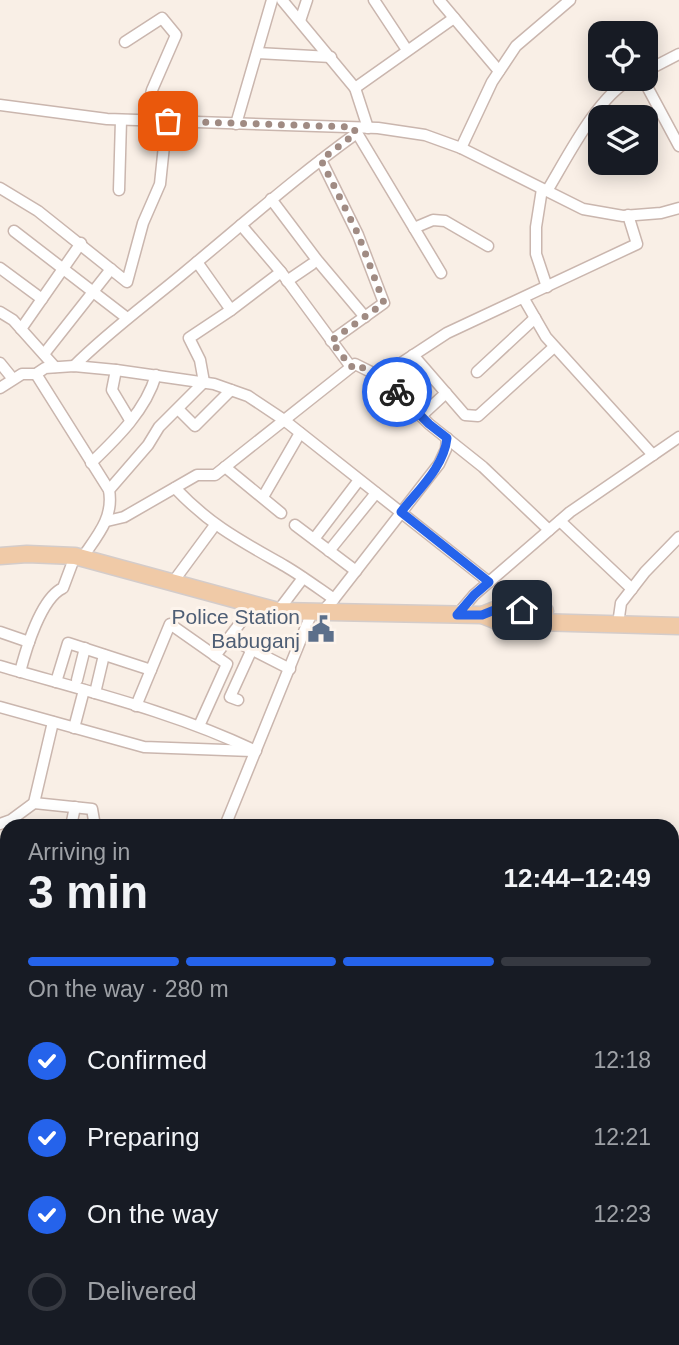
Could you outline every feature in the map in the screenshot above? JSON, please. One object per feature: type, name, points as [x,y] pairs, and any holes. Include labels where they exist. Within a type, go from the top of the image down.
[{"type":"main road","points":[[0,556],[27,554],[79,557],[278,611],[482,615],[497,621],[679,615]]},
{"type":"main road","points":[[619,619],[679,626]]},
{"type":"street","points":[[236,124],[272,0]]},
{"type":"street","points":[[282,0],[355,88],[368,128]]},
{"type":"street","points":[[300,21],[307,0]]},
{"type":"street","points":[[374,0],[407,50]]},
{"type":"street","points":[[439,0],[499,71]]},
{"type":"street","points":[[461,148],[499,71],[516,46],[570,0]]},
{"type":"street","points":[[125,42],[162,18],[176,36],[152,90],[145,121]]},
{"type":"street","points":[[355,88],[454,18]]},
{"type":"street","points":[[257,52],[331,57]]},
{"type":"street","points":[[658,65],[679,54]]},
{"type":"street","points":[[547,288],[536,254],[536,227],[545,190],[592,117],[616,91]]},
{"type":"street","points":[[649,91],[679,146]]},
{"type":"street","points":[[0,105],[121,120],[355,130],[368,128],[425,135],[461,148],[583,209],[628,215],[661,213],[679,208]]},
{"type":"street","points":[[119,190],[121,120]]},
{"type":"street","points":[[74,366],[102,338],[355,130]]},
{"type":"street","points":[[355,130],[442,273]]},
{"type":"street","points":[[0,188],[38,211],[127,282],[143,223],[160,184],[165,136]]},
{"type":"street","points":[[321,160],[358,234],[384,303],[331,341]]},
{"type":"street","points":[[271,199],[365,317]]},
{"type":"street","points":[[380,377],[447,333],[637,244],[628,215]]},
{"type":"street","points":[[414,228],[433,220],[445,221],[488,246]]},
{"type":"street","points":[[241,225],[284,277],[351,367]]},
{"type":"street","points":[[14,231],[127,318]]},
{"type":"street","points":[[21,329],[81,243]]},
{"type":"street","points":[[197,261],[231,310]]},
{"type":"street","points":[[204,382],[200,360],[190,338],[284,277],[312,264]]},
{"type":"street","points":[[0,268],[42,299]]},
{"type":"street","points":[[44,354],[111,269]]},
{"type":"street","points":[[524,299],[554,347],[653,455]]},
{"type":"street","points":[[0,312],[21,329],[55,367]]},
{"type":"street","points":[[477,372],[535,318]]},
{"type":"street","points":[[413,355],[465,415],[478,416],[554,347]]},
{"type":"street","points":[[0,363],[13,379]]},
{"type":"street","points":[[107,521],[124,517],[197,475],[215,475],[355,364],[380,377],[421,416],[483,467],[549,530]]},
{"type":"street","points":[[0,388],[22,374],[36,374],[45,368],[74,366],[204,382],[248,396],[284,420],[489,582]]},
{"type":"street","points":[[116,370],[112,390],[130,420]]},
{"type":"street","points":[[20,672],[29,642],[55,591],[63,587],[79,557],[107,521],[112,504],[109,490],[36,374]]},
{"type":"street","points":[[91,463],[116,439],[151,393],[156,375]]},
{"type":"street","points":[[109,490],[148,445],[159,427],[204,382]]},
{"type":"street","points":[[178,410],[195,426],[231,390]]},
{"type":"street","points":[[421,416],[446,393]]},
{"type":"street","points":[[262,498],[300,433]]},
{"type":"street","points":[[228,819],[290,668],[317,612],[334,599],[439,464],[446,450],[447,438]]},
{"type":"street","points":[[457,615],[474,595],[559,521],[679,438]]},
{"type":"street","points":[[225,467],[281,513]]},
{"type":"street","points":[[314,539],[359,480]]},
{"type":"street","points":[[175,488],[215,525],[334,599]]},
{"type":"street","points":[[330,551],[376,493]]},
{"type":"street","points":[[559,521],[632,589]]},
{"type":"street","points":[[173,582],[215,525]]},
{"type":"street","points":[[295,525],[356,570]]},
{"type":"street","points":[[619,619],[621,603],[679,537]]},
{"type":"street","points":[[278,611],[303,578]]},
{"type":"street","points":[[215,656],[254,605]]},
{"type":"street","points":[[136,706],[170,624],[227,664],[199,726]]},
{"type":"street","points":[[0,632],[29,642]]},
{"type":"street","points":[[229,638],[290,668]]},
{"type":"street","points":[[56,682],[68,643],[151,670]]},
{"type":"street","points":[[78,680],[85,648]]},
{"type":"street","points":[[215,691],[234,699],[252,649]]},
{"type":"street","points":[[74,728],[104,655]]},
{"type":"street","points":[[0,666],[199,726],[256,751]]},
{"type":"street","points":[[0,707],[144,747],[256,751]]},
{"type":"street","points":[[15,819],[34,803],[53,722]]},
{"type":"street","points":[[34,803],[92,809],[94,819]]},
{"type":"street","points":[[72,819],[75,807]]},
{"type":"way so far","points":[[168,121],[353,127],[356,133],[321,160],[358,234],[384,303],[331,341],[351,367],[355,364],[383,378],[397,392]]},
{"type":"place","name":"Police Station Babuganj","points":[[321,629]]},
{"type":"route","points":[[397,392],[447,438],[446,450],[439,464],[401,512],[489,582],[457,615],[482,615],[497,609],[522,610]]}]
